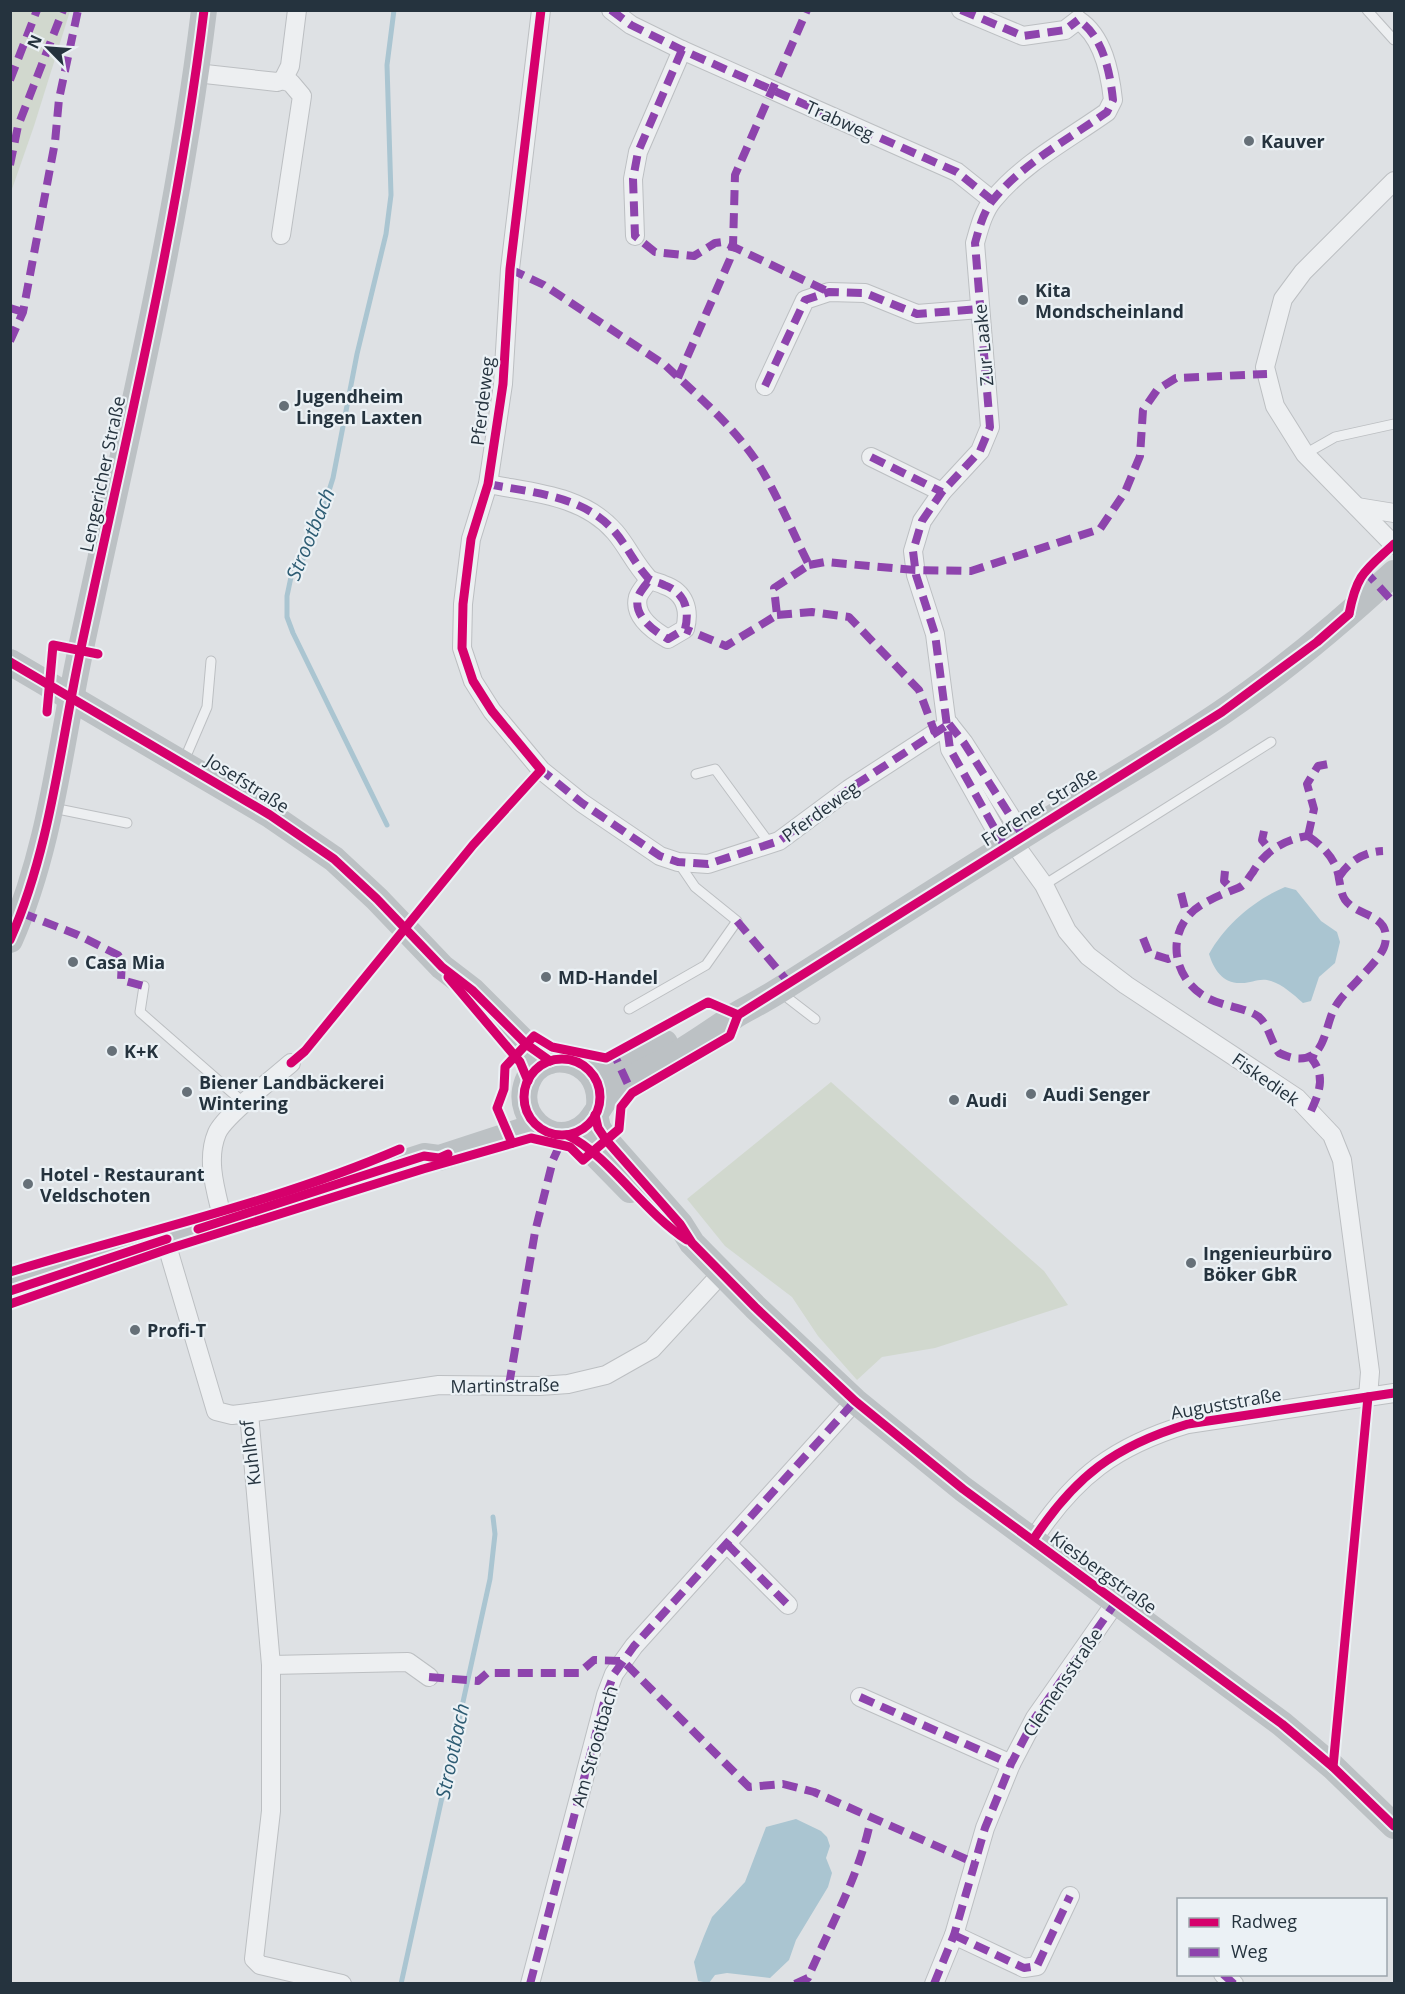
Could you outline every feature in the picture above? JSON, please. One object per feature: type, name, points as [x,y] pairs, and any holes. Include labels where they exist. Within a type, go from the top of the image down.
[{"type":"main road","name":"Lengericher Straße","points":[[10,940],[18,897],[51,807],[173,210],[204,10]]},
{"type":"main road","name":"Frerener Straße","points":[[597,1110],[614,1089],[688,1048],[1222,712],[1317,642],[1395,573]]},
{"type":"main road","name":"Josefstraße","points":[[10,662],[270,815],[334,859],[377,899],[442,967],[472,990],[526,1044],[550,1061]]},
{"type":"main road","name":"Josefstraße","points":[[442,967],[460,995],[520,1062],[526,1092]]},
{"type":"main road","name":"Frerener Straße","points":[[590,1071],[618,1065],[705,1026],[738,1015]]},
{"type":"main road","points":[[10,1291],[424,1156],[434,1147],[512,1114],[540,1066],[550,1061],[573,1060],[590,1071],[598,1086],[597,1110],[584,1128],[567,1135],[556,1135],[537,1126],[529,1116],[526,1092]]},
{"type":"main road","name":"Kiesbergstraße","points":[[597,1110],[598,1128],[606,1140],[680,1224],[692,1243]]},
{"type":"main road","points":[[424,1156],[439,1158],[537,1126]]},
{"type":"main road","name":"Kiesbergstraße","points":[[567,1135],[584,1143],[672,1230],[692,1243],[855,1401],[902,1442],[1282,1724],[1333,1767],[1395,1826]]},
{"type":"street","points":[[283,80],[290,66],[297,10]]},
{"type":"street","name":"Pferdeweg","points":[[541,10],[512,257],[503,384],[488,484],[471,539],[463,604],[462,648],[473,681],[492,711],[541,770],[582,803],[650,850],[678,862],[708,864],[779,841],[849,789],[949,724]]},
{"type":"street","name":"Trabweg","points":[[611,10],[631,25],[682,50],[957,172],[992,200]]},
{"type":"street","points":[[962,10],[1023,36],[1065,30],[1079,15]]},
{"type":"street","name":"Zur Laake","points":[[949,724],[939,677],[935,634],[916,575],[913,551],[922,521],[942,492],[980,451],[990,427],[975,243],[992,200],[1048,153],[1107,112],[1113,100],[1100,45],[1079,15]]},
{"type":"street","points":[[635,236],[633,179],[638,152],[682,50]]},
{"type":"street","points":[[196,73],[277,82],[283,80],[291,83],[302,96],[281,235]]},
{"type":"street","points":[[1395,181],[1303,272],[1283,299],[1265,367],[1275,406],[1305,454],[1395,545]]},
{"type":"street","points":[[765,386],[805,300],[828,292],[865,293],[917,314],[980,309]]},
{"type":"street","points":[[871,457],[942,492]]},
{"type":"street","points":[[488,484],[567,500],[587,508],[614,531],[649,580]]},
{"type":"street","points":[[1357,507],[1395,513]]},
{"type":"street","points":[[949,724],[950,749],[1013,842]]},
{"type":"street","name":"Fiskediek","points":[[1013,842],[1044,885],[1067,931],[1088,956],[1126,985],[1297,1098],[1332,1135],[1342,1160],[1370,1372],[1368,1397]]},
{"type":"street","points":[[224,1221],[214,1185],[212,1155],[217,1132],[244,1103],[291,1063]]},
{"type":"street","name":"Kuhlhof","points":[[165,1239],[216,1411],[232,1416],[249,1413],[271,1665],[271,1811],[254,1959],[260,1965],[342,1983]]},
{"type":"street","name":"Martinstraße","points":[[249,1413],[439,1385],[540,1386],[568,1384],[606,1375],[652,1349],[722,1273]]},
{"type":"street","name":"Auguststraße","points":[[1033,1540],[1054,1508],[1076,1483],[1137,1442],[1188,1424],[1395,1393]]},
{"type":"street","name":"Am Strootbach","points":[[530,1983],[606,1695],[614,1674],[634,1646],[855,1401]]},
{"type":"street","points":[[727,1544],[788,1605]]},
{"type":"street","name":"Clemensstraße","points":[[934,1983],[954,1935],[985,1828],[1011,1764],[1035,1718],[1116,1602]]},
{"type":"street","points":[[271,1665],[408,1662],[429,1677]]},
{"type":"street","points":[[860,1698],[1011,1764]]},
{"type":"street","points":[[954,1935],[1024,1968],[1037,1966],[1070,1896]]},
{"type":"lane","points":[[1367,10],[1395,40]]},
{"type":"lane","points":[[1305,454],[1335,437],[1395,424]]},
{"type":"lane","points":[[183,763],[207,707],[211,661]]},
{"type":"lane","points":[[1044,885],[1271,742]]},
{"type":"lane","points":[[696,774],[715,769],[770,844]]},
{"type":"lane","points":[[51,807],[127,824]]},
{"type":"lane","points":[[629,1009],[706,965],[738,921],[695,887],[678,862]]},
{"type":"lane","points":[[144,986],[140,1012],[244,1103]]},
{"type":"lane","points":[[779,990],[815,1019]]},
{"type":"shaded area","points":[[11,10],[70,11],[11,192]]},
{"type":"shaded area","points":[[831,1082],[1044,1271],[1068,1305],[935,1348],[882,1357],[857,1380],[818,1336],[792,1297],[725,1246],[687,1199]]},
{"type":"water","points":[[1285,887],[1296,890],[1321,921],[1337,932],[1340,942],[1335,963],[1319,977],[1311,1001],[1303,1003],[1284,987],[1271,981],[1235,983],[1230,981],[1220,975],[1209,954],[1223,933],[1241,914],[1273,892]]},
{"type":"water","points":[[796,1819],[821,1831],[827,1837],[830,1846],[826,1858],[832,1873],[828,1887],[796,1940],[789,1960],[770,1978],[727,1973],[715,1975],[709,1983],[698,1981],[694,1962],[712,1917],[745,1882],[766,1827]]},
{"type":"waterway","name":"Strootbach","points":[[387,825],[293,633],[287,617],[287,596],[291,577],[305,556],[333,478],[357,354],[386,234],[391,195],[387,65],[394,10]]},
{"type":"waterway","name":"Strootbach","points":[[401,1984],[490,1579],[495,1534],[493,1517]]},
{"type":"marked path","points":[[10,80],[37,10]]},
{"type":"marked path","points":[[10,165],[18,126],[63,10]]},
{"type":"marked path","points":[[10,341],[23,312],[55,142],[59,99],[78,10]]},
{"type":"marked path","points":[[611,10],[631,25],[682,50],[957,172],[992,200]]},
{"type":"marked path","points":[[678,378],[730,259],[733,246],[735,175],[807,10]]},
{"type":"marked path","points":[[961,10],[1023,36],[1065,30],[1078,20]]},
{"type":"marked path","points":[[1005,847],[950,749],[935,634],[916,575],[913,551],[922,521],[942,492],[980,451],[990,427],[975,243],[984,215],[993,200],[1018,174],[1107,112],[1113,100],[1104,56],[1094,35],[1078,20]]},
{"type":"marked path","points":[[682,50],[638,152],[633,179],[635,236],[655,252],[694,256],[715,243],[723,242],[829,292]]},
{"type":"marked path","points":[[510,269],[544,285],[665,365],[737,436],[757,462],[784,513],[809,565],[774,588],[777,615],[726,646],[685,629]]},
{"type":"marked path","points":[[765,386],[805,300],[829,292],[865,293],[917,314],[980,309]]},
{"type":"marked path","points":[[10,308],[23,312]]},
{"type":"marked path","points":[[809,565],[825,562],[915,570],[971,571],[1100,529],[1125,492],[1140,456],[1143,410],[1157,390],[1176,378],[1267,374]]},
{"type":"marked path","points":[[871,457],[942,492]]},
{"type":"marked path","points":[[488,484],[540,493],[573,503],[602,520],[619,537],[648,578],[671,588],[684,602],[687,615],[685,629],[668,639],[646,622],[637,604],[638,597],[649,580]]},
{"type":"marked path","points":[[1364,570],[1394,603]]},
{"type":"marked path","points":[[777,615],[812,612],[849,617],[919,690],[935,733]]},
{"type":"marked path","points":[[949,724],[964,743],[1023,836]]},
{"type":"marked path","points":[[539,768],[582,803],[660,856],[678,862],[708,864],[779,841],[849,789],[949,724]]},
{"type":"marked path","points":[[1308,836],[1314,809],[1307,784],[1318,766],[1334,763]]},
{"type":"marked path","points":[[1264,831],[1262,840],[1270,850]]},
{"type":"marked path","points":[[1308,836],[1319,844],[1332,860],[1338,872],[1346,902],[1380,922],[1386,935],[1383,950],[1378,958],[1337,1004],[1322,1044],[1314,1054],[1305,1058],[1296,1058],[1279,1053],[1259,1017],[1211,1000],[1194,989],[1181,969],[1176,947],[1178,935],[1190,914],[1212,899],[1243,885],[1263,858],[1276,847],[1308,836]]},
{"type":"marked path","points":[[1339,877],[1347,866],[1358,858],[1383,851]]},
{"type":"marked path","points":[[1225,871],[1224,881],[1233,890]]},
{"type":"marked path","points":[[1181,893],[1185,909],[1191,912]]},
{"type":"marked path","points":[[22,913],[78,935],[118,955],[122,961],[121,980],[144,986]]},
{"type":"marked path","points":[[737,921],[789,983]]},
{"type":"marked path","points":[[1143,938],[1149,953],[1168,959],[1176,956]]},
{"type":"marked path","points":[[619,1051],[614,1054],[632,1093],[636,1091]]},
{"type":"marked path","points":[[1311,1111],[1320,1085],[1319,1072],[1312,1059],[1314,1054]]},
{"type":"marked path","points":[[509,1385],[535,1232],[553,1160],[561,1142]]},
{"type":"marked path","points":[[530,1984],[606,1695],[614,1674],[634,1646],[855,1401]]},
{"type":"marked path","points":[[727,1544],[788,1605]]},
{"type":"marked path","points":[[934,1984],[954,1935],[985,1828],[1011,1764],[1035,1718],[1116,1602]]},
{"type":"marked path","points":[[429,1677],[478,1681],[487,1673],[579,1673],[594,1660],[623,1661],[749,1787],[783,1784],[814,1792],[975,1863]]},
{"type":"marked path","points":[[860,1697],[1011,1764]]},
{"type":"marked path","points":[[795,1984],[808,1978],[851,1883],[870,1823]]},
{"type":"marked path","points":[[954,1935],[1024,1968],[1037,1966],[1070,1896]]},
{"type":"marked path","points":[[1225,1976],[1234,1984]]},
{"type":"cycle path","points":[[10,940],[35,869],[53,796],[81,648],[166,251],[204,10]]},
{"type":"cycle path","points":[[291,1063],[305,1051],[473,845],[541,770],[492,711],[473,681],[462,648],[463,604],[471,539],[488,484],[503,384],[510,269],[541,10]]},
{"type":"cycle path","points":[[1349,614],[1359,581],[1394,544]]},
{"type":"cycle path","points":[[738,1015],[1222,712],[1317,642],[1349,614]]},
{"type":"cycle path","points":[[47,712],[53,645],[98,654]]},
{"type":"cycle path","points":[[10,662],[270,815],[334,859],[377,899],[442,967],[472,990],[526,1044],[550,1061]]},
{"type":"cycle path","points":[[448,977],[520,1062],[528,1081]]},
{"type":"cycle path","points":[[512,1143],[497,1108],[504,1089],[505,1067],[534,1036],[552,1047],[606,1058],[708,1002],[738,1015]]},
{"type":"cycle path","points":[[10,1304],[168,1249],[423,1169],[531,1138],[570,1147],[583,1160],[619,1129],[621,1107],[632,1093],[730,1036],[738,1015]]},
{"type":"cycle path","points":[[562,1059],[576,1062],[589,1070],[597,1083],[600,1097],[597,1111],[589,1124],[576,1132],[562,1135],[548,1132],[535,1124],[527,1111],[524,1097],[527,1083],[535,1070],[548,1062],[562,1059]]},
{"type":"cycle path","points":[[595,1115],[598,1128],[606,1140],[680,1224],[692,1243],[755,1307],[855,1401],[963,1489],[1282,1724],[1333,1767],[1394,1826]]},
{"type":"cycle path","points":[[567,1135],[598,1156],[656,1215],[687,1240]]},
{"type":"cycle path","points":[[10,1272],[256,1201],[353,1168],[400,1149]]},
{"type":"cycle path","points":[[198,1229],[424,1156],[439,1158],[448,1154]]},
{"type":"cycle path","points":[[10,1291],[167,1239]]},
{"type":"cycle path","points":[[1033,1540],[1081,1481],[1118,1453],[1139,1442],[1188,1424],[1394,1393]]},
{"type":"cycle path","points":[[1333,1767],[1368,1397]]},
{"type":"place","name":"Kauver","points":[[1249,141]]},
{"type":"place","name":"Kita Mondscheinland","points":[[1023,300]]},
{"type":"place","name":"Jugendheim Lingen Laxten","points":[[284,406]]},
{"type":"place","name":"Casa Mia","points":[[73,962]]},
{"type":"place","name":"MD-Handel","points":[[546,977]]},
{"type":"place","name":"K+K","points":[[112,1051]]},
{"type":"place","name":"Biener Landbäckerei Wintering","points":[[187,1092]]},
{"type":"place","name":"Audi Senger","points":[[1031,1094]]},
{"type":"place","name":"Audi","points":[[954,1100]]},
{"type":"place","name":"Hotel - Restaurant Veldschoten","points":[[28,1184]]},
{"type":"place","name":"Ingenieurbüro Böker GbR","points":[[1191,1263]]},
{"type":"place","name":"Profi-T","points":[[135,1330]]}]
